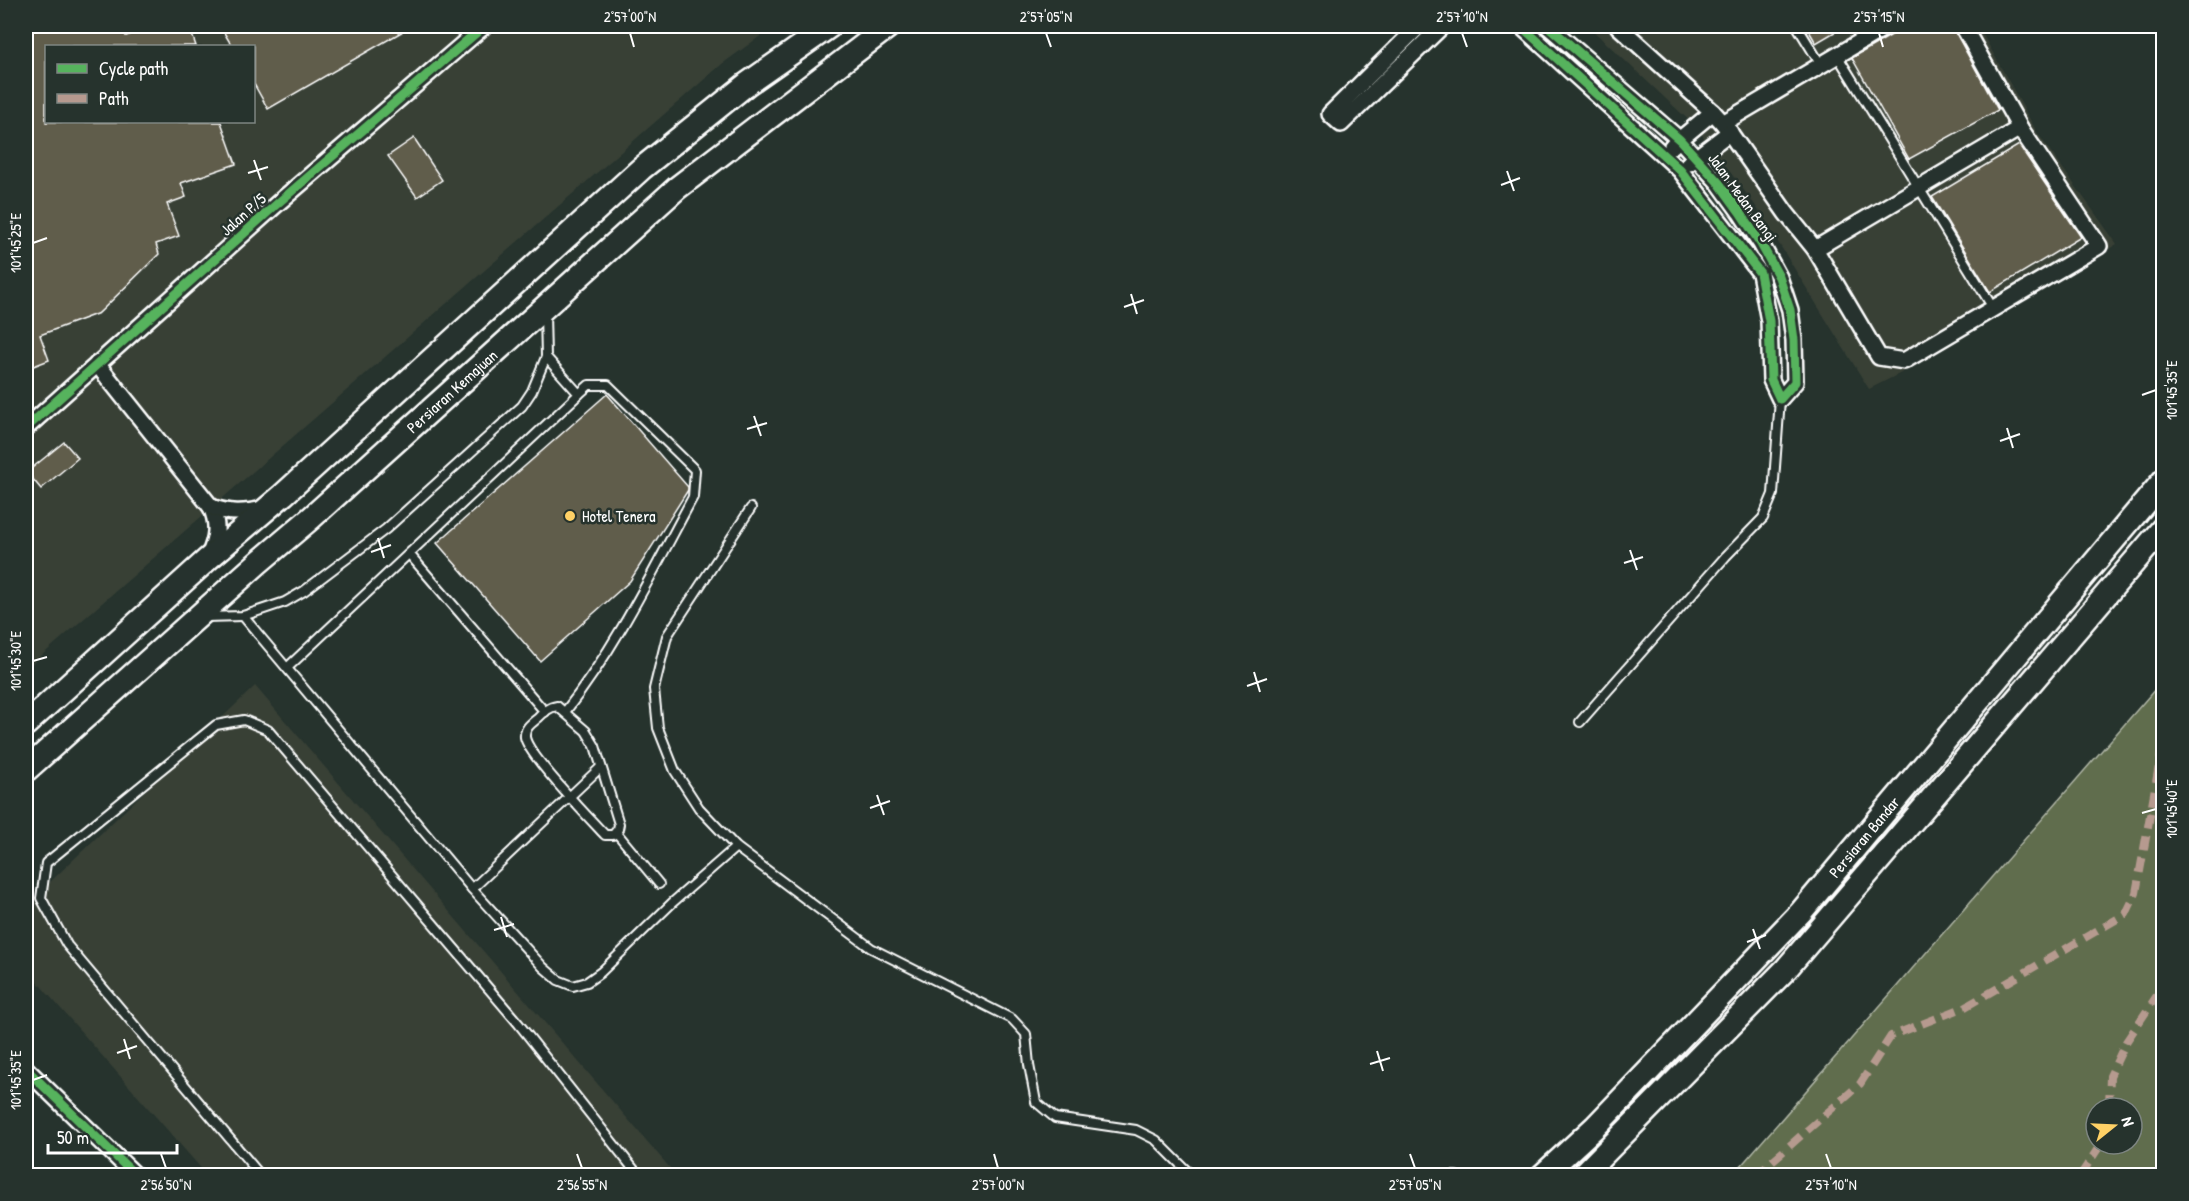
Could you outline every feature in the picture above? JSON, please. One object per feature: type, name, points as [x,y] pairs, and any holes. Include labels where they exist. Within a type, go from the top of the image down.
[{"type":"main road","points":[[26,724],[642,169],[747,84],[830,26]]},
{"type":"main road","name":"Persiaran Kemajuan","points":[[26,770],[677,188],[889,26]]},
{"type":"main road","name":"Persiaran Bandar","points":[[1542,1176],[1595,1127],[1801,912],[2163,480]]},
{"type":"main road","points":[[2109,544],[2163,502]]},
{"type":"main road","name":"Persiaran Bandar","points":[[1582,1176],[1786,969],[2163,527]]},
{"type":"street","name":"Jalan P/5","points":[[26,428],[287,195],[484,26]]},
{"type":"street","points":[[1419,26],[1330,114],[1341,124],[1442,26]]},
{"type":"street","name":"Jalan Medan Bangi","points":[[1521,26],[1664,153],[1680,170],[1760,273],[1769,321],[1771,380],[1780,399],[1795,382],[1794,340],[1790,310],[1779,277],[1761,244],[1740,212],[1680,140],[1548,26]]},
{"type":"street","name":"Jalan Medan Bangi","points":[[1618,26],[1722,122],[1786,213],[1815,249],[1880,357],[1904,361],[2099,246],[2020,128],[1963,26]]},
{"type":"street","name":"Jalan Medan Bangi","points":[[1664,153],[1680,140],[1722,122],[1887,26]]},
{"type":"street","name":"Jalan Medan Bangi","points":[[1680,170],[1696,158],[1722,122]]},
{"type":"street","points":[[1815,249],[2020,128]]},
{"type":"street","points":[[97,364],[211,507],[217,526],[217,535],[208,559]]},
{"type":"street","points":[[211,507],[240,514],[267,508]]},
{"type":"street","points":[[26,1069],[136,1176]]},
{"type":"lane","points":[[1797,26],[1821,64]]},
{"type":"lane","points":[[1837,55],[1993,308]]},
{"type":"lane","points":[[198,618],[243,616],[285,602],[304,591],[386,529],[522,406],[532,391],[546,357],[544,309]]},
{"type":"lane","points":[[546,357],[579,394]]},
{"type":"lane","points":[[287,668],[589,385],[608,385],[695,470],[693,497],[617,639],[565,712]]},
{"type":"lane","points":[[1580,722],[1726,556],[1763,518],[1773,494],[1780,399]]},
{"type":"lane","points":[[751,508],[667,636],[654,689],[658,728],[675,771],[699,808],[736,847],[871,948],[1012,1018],[1026,1034],[1036,1102],[1055,1118],[1136,1130],[1156,1140],[1192,1176]]},
{"type":"lane","points":[[410,555],[545,712]]},
{"type":"lane","points":[[243,616],[472,889],[543,967],[558,980],[573,986],[587,982],[601,972],[672,903],[736,847]]},
{"type":"lane","points":[[557,706],[586,731],[595,746],[618,819],[618,829],[609,836],[605,835],[569,796],[529,749],[525,731],[545,712],[557,706]]},
{"type":"lane","points":[[261,1176],[67,945],[41,898],[46,863],[216,724],[244,720],[268,730],[518,1023],[639,1176]]},
{"type":"lane","points":[[472,889],[601,767]]},
{"type":"lane","points":[[615,832],[659,884]]},
{"type":"lane","points":[[1447,1176],[1456,1176]]},
{"type":"shaded area","points":[[26,26],[774,26],[722,64],[26,669]]},
{"type":"shaded area","points":[[1588,26],[1978,26],[2038,134],[2117,244],[1901,373],[1869,389],[1755,205],[1696,127]]},
{"type":"shaded area","points":[[255,686],[676,1175],[207,1175],[26,969],[26,905]]},
{"type":"green space","points":[[2163,680],[2163,1175],[1733,1175]]},
{"type":"building","points":[[26,26],[122,26],[126,36],[155,26],[189,26],[196,45],[45,45],[45,123],[221,123],[236,164],[181,183],[186,197],[167,204],[179,236],[156,244],[159,254],[99,313],[40,335],[49,360],[26,369]]},
{"type":"building","points":[[220,26],[412,26],[268,109],[255,86],[255,45],[231,45]]},
{"type":"building","points":[[1806,26],[1845,26],[1816,43]]},
{"type":"building","points":[[1907,26],[1952,26],[1998,110],[1909,159],[1852,58]]},
{"type":"building","points":[[414,138],[442,180],[417,197],[388,156]]},
{"type":"building","points":[[2019,145],[2081,237],[1990,292],[1932,197]]},
{"type":"building","name":"Hotel Tenera","points":[[607,394],[688,487],[688,490],[630,581],[540,661],[437,543]]},
{"type":"building","points":[[64,442],[78,458],[41,489],[27,472]]},
{"type":"marked path","points":[[1755,1176],[1860,1084],[1891,1036],[1965,1007],[2126,914],[2136,893],[2164,738]]},
{"type":"marked path","points":[[2109,1096],[2110,1076],[2126,1042],[2158,994],[2164,991]]},
{"type":"marked path","points":[[2080,1176],[2093,1156]]},
{"type":"cycle path","points":[[26,428],[278,203],[484,26]]},
{"type":"cycle path","points":[[1521,26],[1680,170],[1760,273],[1769,321],[1771,380],[1780,399],[1795,382],[1794,340],[1790,310],[1779,277],[1761,244],[1719,183],[1680,140],[1548,26]]},
{"type":"cycle path","points":[[26,1069],[136,1176]]},
{"type":"place","name":"Hotel Tenera","points":[[570,516]]}]
